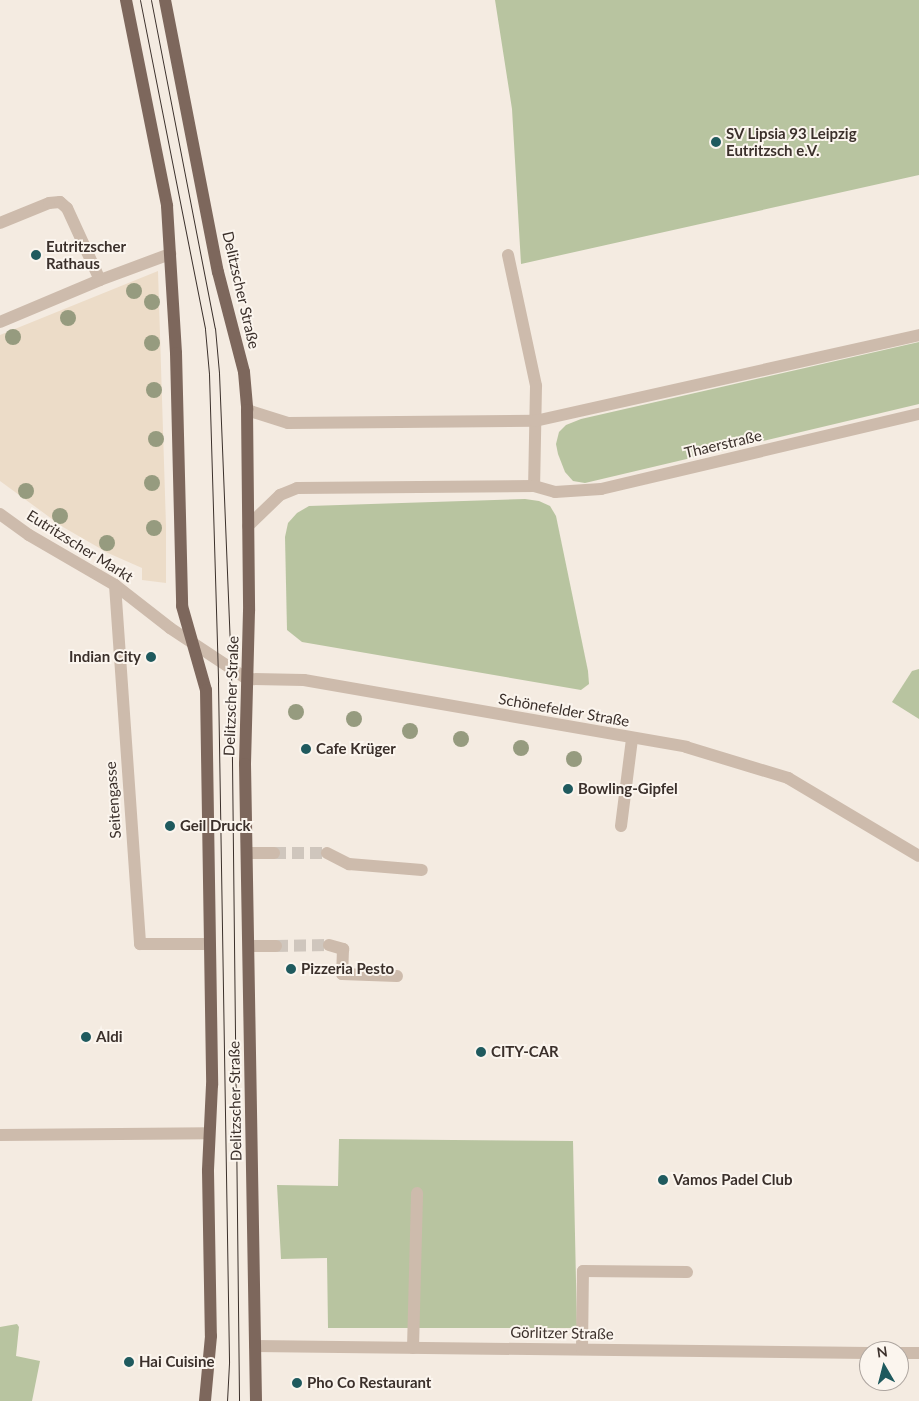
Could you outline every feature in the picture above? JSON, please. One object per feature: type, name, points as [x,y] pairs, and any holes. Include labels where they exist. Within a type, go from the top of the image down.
[{"type":"main road","name":"Delitzscher Straße","points":[[126,0],[168,206],[176,353],[182,606],[206,690],[208,944],[212,1085],[209,1133],[211,1336],[205,1401]]},
{"type":"main road","name":"Delitzscher Straße","points":[[165,0],[218,272],[244,372],[247,410],[250,611],[245,764],[256,1401]]},
{"type":"street","points":[[0,223],[49,203],[60,202],[67,208],[100,280]]},
{"type":"street","points":[[0,322],[39,312],[100,280],[170,254]]},
{"type":"street","points":[[508,255],[536,386],[534,486]]},
{"type":"street","points":[[247,410],[288,423],[535,421],[919,335]]},
{"type":"street","name":"Thaerstraße","points":[[248,526],[280,495],[297,488],[534,486],[555,492],[601,489],[919,414]]},
{"type":"street","name":"Eutritzscher Markt","points":[[0,514],[28,535],[115,584],[170,628],[192,642]]},
{"type":"street","name":"Seitengasse","points":[[115,584],[140,944],[208,944]]},
{"type":"street","points":[[192,642],[248,679]]},
{"type":"street","name":"Schönefelder Straße","points":[[248,679],[304,680],[686,747],[788,778],[919,856]]},
{"type":"street","points":[[621,826],[632,739]]},
{"type":"street","points":[[247,852],[274,853]]},
{"type":"street","points":[[327,853],[348,864],[422,870]]},
{"type":"street","points":[[249,946],[276,946]]},
{"type":"street","points":[[329,946],[343,949],[342,974],[397,976]]},
{"type":"street","points":[[0,1135],[209,1133]]},
{"type":"street","points":[[414,1348],[417,1193]]},
{"type":"street","points":[[582,1349],[583,1271],[687,1272]]},
{"type":"street","name":"Görlitzer Straße","points":[[255,1346],[859,1353]]},
{"type":"green space","name":"SV Lipsia 93 Leipzig Eutritzsch e.V.","points":[[495,0],[919,0],[919,175],[521,264],[512,109]]},
{"type":"green space","points":[[919,342],[919,404],[585,483],[573,481],[565,472],[558,454],[556,444],[559,432],[566,425],[581,419]]},
{"type":"green space","points":[[525,499],[539,501],[550,506],[556,516],[588,671],[589,684],[581,690],[302,642],[287,630],[285,537],[288,523],[297,513],[309,506]]},
{"type":"green space","points":[[919,669],[919,719],[892,702],[912,671]]},
{"type":"green space","points":[[339,1139],[573,1141],[577,1328],[328,1328],[327,1258],[281,1259],[277,1185],[338,1186]]},
{"type":"green space","points":[[17,1324],[19,1327],[16,1356],[40,1361],[32,1401],[0,1401],[0,1327]]},
{"type":"shaded area","points":[[158,271],[166,583],[142,580],[142,568],[108,553],[63,527],[0,481],[0,335]]},
{"type":"tunnel","points":[[274,853],[327,853]]},
{"type":"tunnel","points":[[276,946],[329,945]]},
{"type":"tram line","points":[[140,0],[205,329],[209,374],[218,682],[229,1363],[227,1401]]},
{"type":"tram line","points":[[151,0],[215,328],[219,373],[231,670],[239,1401]]},
{"type":"place","name":"SV Lipsia 93 Leipzig Eutritzsch e.V.","points":[[716,142]]},
{"type":"place","name":"Eutritzscher Rathaus","points":[[36,255]]},
{"type":"place","name":"Indian City","points":[[151,657]]},
{"type":"place","name":"Cafe Krüger","points":[[306,749]]},
{"type":"place","name":"Bowling-Gipfel","points":[[568,789]]},
{"type":"place","name":"Geil Druck","points":[[170,826]]},
{"type":"place","name":"Pizzeria Pesto","points":[[291,969]]},
{"type":"place","name":"Aldi","points":[[86,1037]]},
{"type":"place","name":"CITY-CAR","points":[[481,1052]]},
{"type":"place","name":"Vamos Padel Club","points":[[663,1180]]},
{"type":"place","name":"Hai Cuisine","points":[[129,1362]]},
{"type":"place","name":"Pho Co Restaurant","points":[[297,1383]]}]
